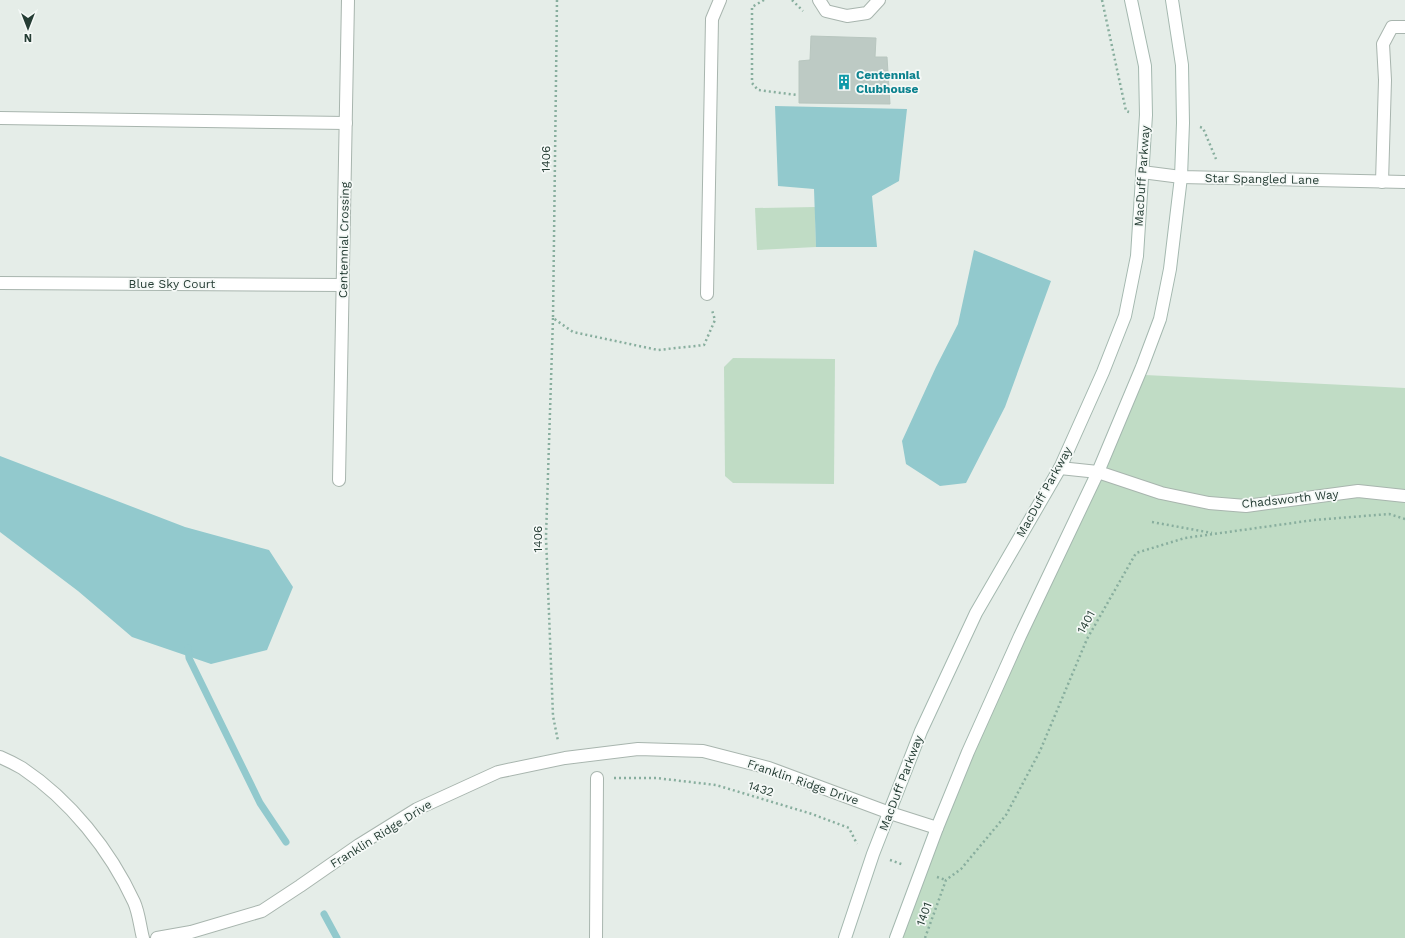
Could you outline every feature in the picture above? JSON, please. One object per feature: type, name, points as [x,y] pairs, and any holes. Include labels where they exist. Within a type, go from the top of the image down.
[{"type":"street","name":"Centennial Crossing","points":[[339,480],[348,0]]},
{"type":"street","points":[[708,294],[712,19],[720,0]]},
{"type":"street","points":[[819,0],[826,11],[847,16],[867,13],[879,0]]},
{"type":"street","name":"MacDuff Parkway","points":[[845,938],[873,854],[921,731],[976,613],[1060,468],[1103,372],[1125,316],[1137,256],[1146,115],[1145,66],[1132,0]]},
{"type":"street","points":[[896,938],[937,828],[968,752],[1020,636],[1098,472],[1142,367],[1160,319],[1170,269],[1181,178],[1183,123],[1182,65],[1172,0]]},
{"type":"street","points":[[1382,182],[1385,80],[1383,44],[1392,27],[1405,27]]},
{"type":"street","points":[[0,118],[346,123]]},
{"type":"street","name":"Star Spangled Lane","points":[[1142,172],[1181,178],[1405,182]]},
{"type":"street","name":"Blue Sky Court","points":[[0,283],[343,285]]},
{"type":"street","name":"Chadsworth Way","points":[[1060,468],[1098,472],[1161,493],[1209,503],[1246,506],[1358,491],[1405,496]]},
{"type":"street","name":"Franklin Ridge Drive","points":[[157,938],[191,932],[262,910],[300,886],[359,845],[417,809],[498,772],[562,759],[638,749],[703,751],[769,768],[890,813],[937,828]]},
{"type":"street","points":[[0,757],[21,768],[60,798],[83,822],[109,857],[135,904],[143,938]]},
{"type":"street","points":[[596,938],[597,778]]},
{"type":"path","name":"1406","points":[[557,0],[553,318],[546,536],[553,716],[562,759]]},
{"type":"path","points":[[764,0],[752,7],[752,83],[758,90],[797,95]]},
{"type":"path","points":[[553,318],[573,332],[658,350],[704,345],[714,320],[708,294]]},
{"type":"path","name":"1401","points":[[925,938],[946,880],[962,869],[1006,814],[1040,751],[1087,639],[1136,553],[1185,538],[1314,520],[1389,514],[1405,519]]},
{"type":"path","points":[[1152,522],[1215,534]]},
{"type":"path","name":"1432","points":[[597,778],[656,778],[716,785],[812,814],[849,828],[859,847],[873,854],[946,880]]},
{"type":"green space","points":[[815,207],[816,247],[757,250],[755,208]]},
{"type":"green space","points":[[733,358],[835,359],[834,484],[733,483],[725,476],[724,367]]},
{"type":"green space","points":[[1145,375],[1405,388],[1405,938],[896,938],[937,828],[1064,556]]},
{"type":"water","points":[[775,106],[907,109],[899,181],[872,196],[877,247],[816,247],[814,189],[778,186]]},
{"type":"water","points":[[974,250],[1051,281],[1005,407],[966,483],[940,486],[906,464],[902,441],[936,367],[958,324]]},
{"type":"water","points":[[0,456],[185,527],[269,550],[293,587],[267,650],[211,664],[132,637],[78,591],[0,532]]},
{"type":"building","name":"Centennial Clubhouse","points":[[811,36],[876,38],[875,57],[887,57],[890,104],[799,103],[799,61],[810,60]]},
{"type":"waterway","points":[[188,648],[189,658],[260,803],[286,842]]},
{"type":"waterway","points":[[324,914],[337,938]]},
{"type":"place","name":"Centennial Clubhouse","points":[[844,82]]}]
